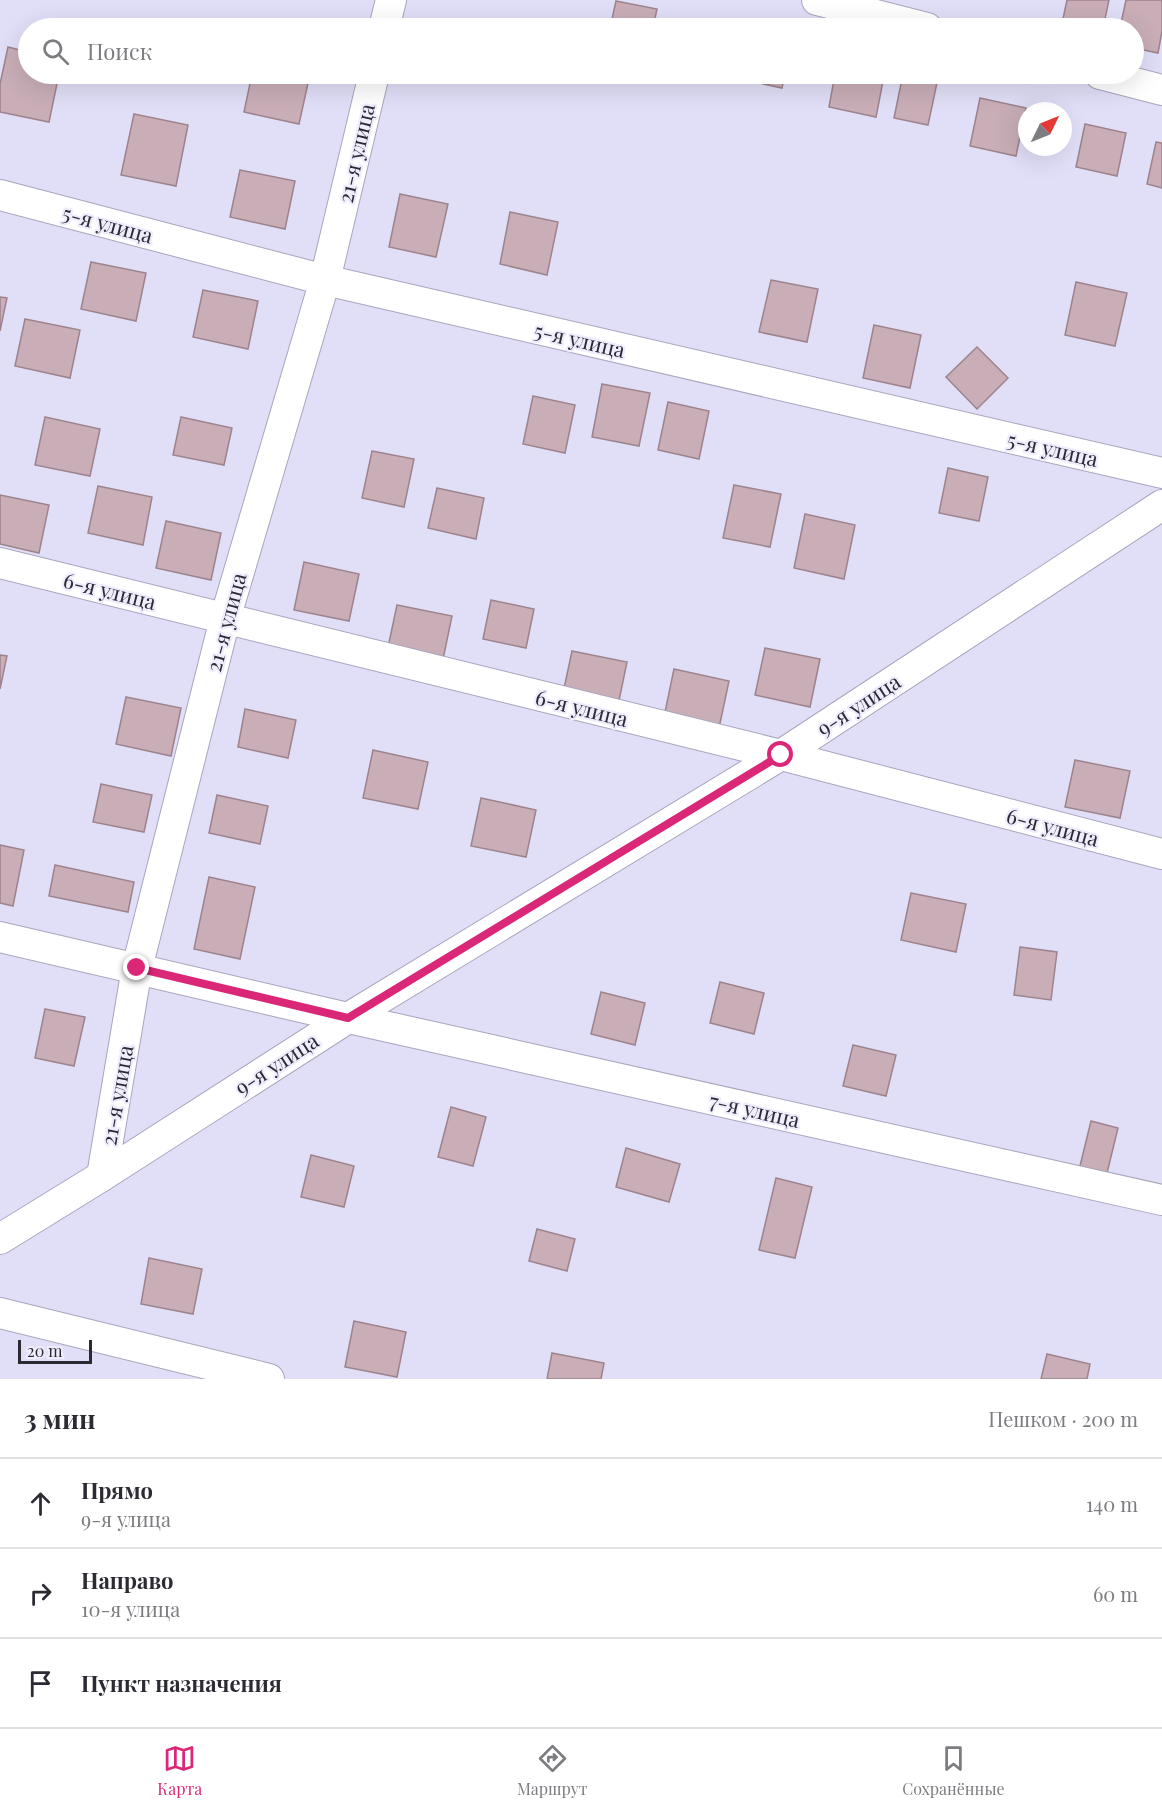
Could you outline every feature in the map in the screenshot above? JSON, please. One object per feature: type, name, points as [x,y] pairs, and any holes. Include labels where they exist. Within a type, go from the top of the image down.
[{"type":"street","points":[[386,18],[391,0]]},
{"type":"street","points":[[817,0],[888,18]]},
{"type":"street","name":"21-я улица","points":[[102,1176],[137,968],[225,619],[325,280],[372,84]]},
{"type":"street","points":[[1139,84],[1162,90]]},
{"type":"street","name":"5-я улица","points":[[0,195],[325,280],[1162,473]]},
{"type":"street","name":"9-я улица","points":[[0,1239],[348,1018],[781,755],[1162,505]]},
{"type":"street","name":"6-я улица","points":[[0,563],[781,755],[1162,854]]},
{"type":"street","name":"7-я улица","points":[[0,937],[348,1018],[1162,1200]]},
{"type":"street","points":[[0,1313],[268,1379]]},
{"type":"building","points":[[1067,0],[1109,0],[1105,18],[1063,18]]},
{"type":"building","points":[[1126,0],[1162,0],[1162,31],[1158,53],[1144,50],[1144,18],[1122,18]]},
{"type":"building","points":[[616,1],[657,9],[655,18],[612,18]]},
{"type":"building","points":[[8,47],[18,50],[18,84],[57,84],[49,122],[0,112],[0,84]]},
{"type":"building","points":[[250,84],[308,84],[299,124],[244,112]]},
{"type":"building","points":[[764,84],[783,84],[782,88]]},
{"type":"building","points":[[833,84],[882,84],[876,117],[829,107]]},
{"type":"building","points":[[901,84],[937,84],[928,125],[894,118]]},
{"type":"building","points":[[980,98],[1018,106],[1016,156],[970,146]]},
{"type":"building","points":[[134,114],[188,125],[176,186],[121,175]]},
{"type":"building","points":[[1085,124],[1126,133],[1117,176],[1076,167]]},
{"type":"building","points":[[1156,142],[1162,143],[1162,188],[1147,184]]},
{"type":"building","points":[[240,170],[295,181],[285,229],[230,217]]},
{"type":"building","points":[[400,194],[448,204],[436,257],[389,247]]},
{"type":"building","points":[[510,212],[558,222],[547,275],[500,264]]},
{"type":"building","points":[[91,262],[146,273],[136,321],[81,309]]},
{"type":"building","points":[[771,280],[818,289],[807,342],[759,332]]},
{"type":"building","points":[[1076,282],[1127,293],[1115,346],[1065,335]]},
{"type":"building","points":[[203,290],[258,301],[248,349],[193,337]]},
{"type":"building","points":[[0,297],[7,298],[0,331]]},
{"type":"building","points":[[25,319],[80,330],[70,378],[15,366]]},
{"type":"building","points":[[874,325],[921,335],[910,388],[863,378]]},
{"type":"building","points":[[977,347],[1008,378],[977,409],[946,377]]},
{"type":"building","points":[[602,384],[650,393],[639,446],[592,437]]},
{"type":"building","points":[[533,396],[575,405],[565,453],[523,444]]},
{"type":"building","points":[[668,402],[709,411],[699,459],[658,450]]},
{"type":"building","points":[[45,417],[100,429],[90,476],[35,465]]},
{"type":"building","points":[[181,417],[232,428],[224,465],[173,455]]},
{"type":"building","points":[[372,451],[414,459],[404,507],[362,498]]},
{"type":"building","points":[[948,468],[988,477],[979,521],[939,513]]},
{"type":"building","points":[[734,485],[781,494],[770,547],[723,538]]},
{"type":"building","points":[[98,486],[152,497],[143,545],[88,533]]},
{"type":"building","points":[[437,488],[484,498],[476,539],[428,528]]},
{"type":"building","points":[[0,495],[49,505],[39,553],[0,544]]},
{"type":"building","points":[[805,514],[855,525],[844,579],[794,568]]},
{"type":"building","points":[[166,521],[221,533],[211,580],[156,568]]},
{"type":"building","points":[[304,562],[359,574],[349,621],[294,610]]},
{"type":"building","points":[[491,600],[534,609],[526,648],[483,639]]},
{"type":"building","points":[[397,605],[452,616],[442,664],[387,652]]},
{"type":"building","points":[[765,648],[820,659],[810,707],[755,695]]},
{"type":"building","points":[[572,651],[627,662],[617,710],[562,698]]},
{"type":"building","points":[[0,655],[7,656],[0,689]]},
{"type":"building","points":[[674,669],[729,681],[719,728],[664,717]]},
{"type":"building","points":[[126,697],[181,708],[171,756],[116,744]]},
{"type":"building","points":[[245,709],[296,720],[288,758],[238,747]]},
{"type":"building","points":[[373,750],[428,762],[418,809],[363,798]]},
{"type":"building","points":[[1075,760],[1130,771],[1120,818],[1065,807]]},
{"type":"building","points":[[101,784],[152,795],[144,832],[93,822]]},
{"type":"building","points":[[217,795],[268,806],[260,844],[209,833]]},
{"type":"building","points":[[481,798],[536,810],[526,857],[471,846]]},
{"type":"building","points":[[0,845],[24,850],[13,906],[0,903]]},
{"type":"building","points":[[55,865],[134,882],[128,912],[49,896]]},
{"type":"building","points":[[209,877],[255,887],[240,959],[194,949]]},
{"type":"building","points":[[911,893],[966,904],[956,952],[901,940]]},
{"type":"building","points":[[1020,947],[1057,952],[1051,1000],[1014,995]]},
{"type":"building","points":[[720,982],[764,993],[754,1034],[710,1023]]},
{"type":"building","points":[[601,992],[645,1003],[635,1045],[591,1034]]},
{"type":"building","points":[[45,1009],[85,1017],[74,1066],[35,1058]]},
{"type":"building","points":[[853,1045],[896,1055],[886,1096],[843,1086]]},
{"type":"building","points":[[451,1107],[486,1117],[473,1166],[438,1157]]},
{"type":"building","points":[[1091,1121],[1118,1128],[1106,1177],[1079,1170]]},
{"type":"building","points":[[626,1148],[680,1164],[669,1202],[616,1187]]},
{"type":"building","points":[[311,1155],[354,1166],[344,1207],[301,1197]]},
{"type":"building","points":[[776,1178],[812,1187],[795,1258],[759,1250]]},
{"type":"building","points":[[537,1229],[575,1239],[567,1271],[529,1261]]},
{"type":"building","points":[[149,1258],[202,1269],[193,1314],[141,1304]]},
{"type":"building","points":[[354,1321],[406,1332],[397,1377],[345,1367]]},
{"type":"building","points":[[552,1353],[604,1363],[601,1379],[547,1379]]},
{"type":"building","points":[[1047,1354],[1090,1364],[1087,1379],[1041,1379]]},
{"type":"route","points":[[137,968],[348,1018],[781,755]]}]
